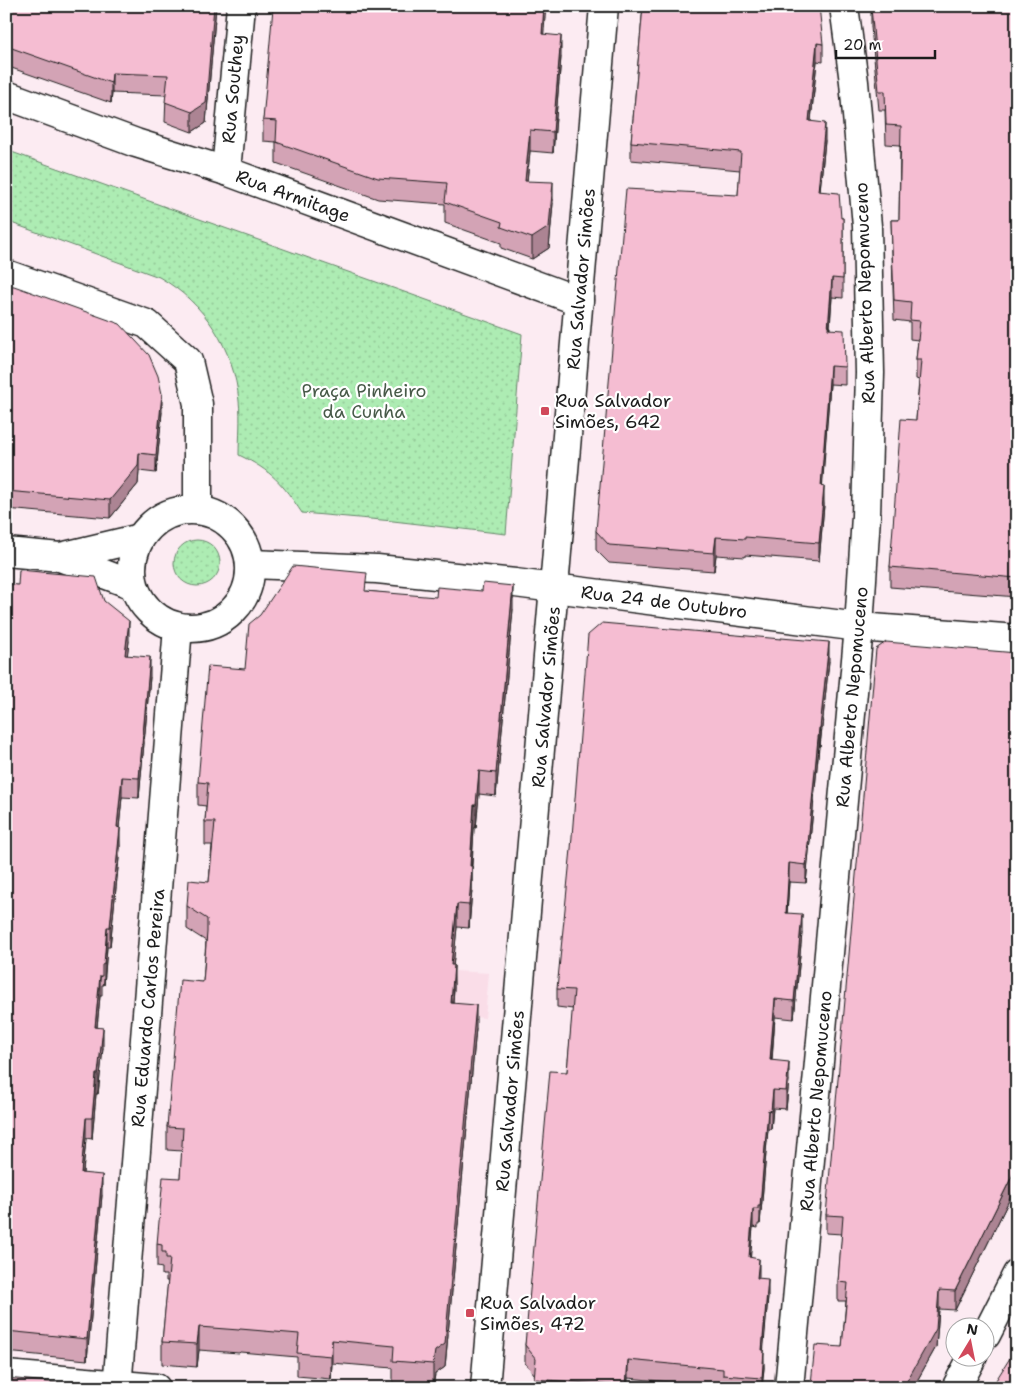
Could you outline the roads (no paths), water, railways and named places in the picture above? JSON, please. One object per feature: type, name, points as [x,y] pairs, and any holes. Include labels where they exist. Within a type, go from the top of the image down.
[{"type":"street","name":"Rua Southey","points":[[226,171],[241,6]]},
{"type":"street","name":"Rua Salvador Simões","points":[[485,1388],[604,6]]},
{"type":"street","name":"Rua Alberto Nepomuceno","points":[[790,1388],[859,627],[866,516],[870,373],[867,226],[854,82],[844,6]]},
{"type":"street","name":"Rua Armitage","points":[[6,95],[136,143],[226,171],[579,301]]},
{"type":"street","points":[[6,274],[147,324],[188,362],[198,404],[198,510]]},
{"type":"street","points":[[198,510],[217,516],[234,527],[245,544],[251,564],[247,592],[231,614],[206,627],[178,628],[158,620],[142,604],[133,585],[132,561],[140,538],[155,521],[175,512],[198,510]]},
{"type":"street","points":[[60,557],[140,538]]},
{"type":"street","points":[[6,552],[60,557],[133,585]]},
{"type":"street","name":"Rua 24 de Outubro","points":[[251,564],[377,569],[555,588],[859,627],[1017,639]]},
{"type":"street","name":"Rua Eduardo Carlos Pereira","points":[[117,1386],[178,628]]},
{"type":"street","points":[[996,1316],[1017,1274]]},
{"type":"street","points":[[956,1388],[968,1366]]},
{"type":"street","points":[[6,1375],[156,1388]]},
{"type":"place","name":"Rua Salvador Simões, 642","points":[[545,411]]},
{"type":"place","name":"Rua Salvador Simões, 472","points":[[470,1313]]},
{"type":"park label","name":"Praça Pinheiro da Cunha","points":[[364,401]]}]
